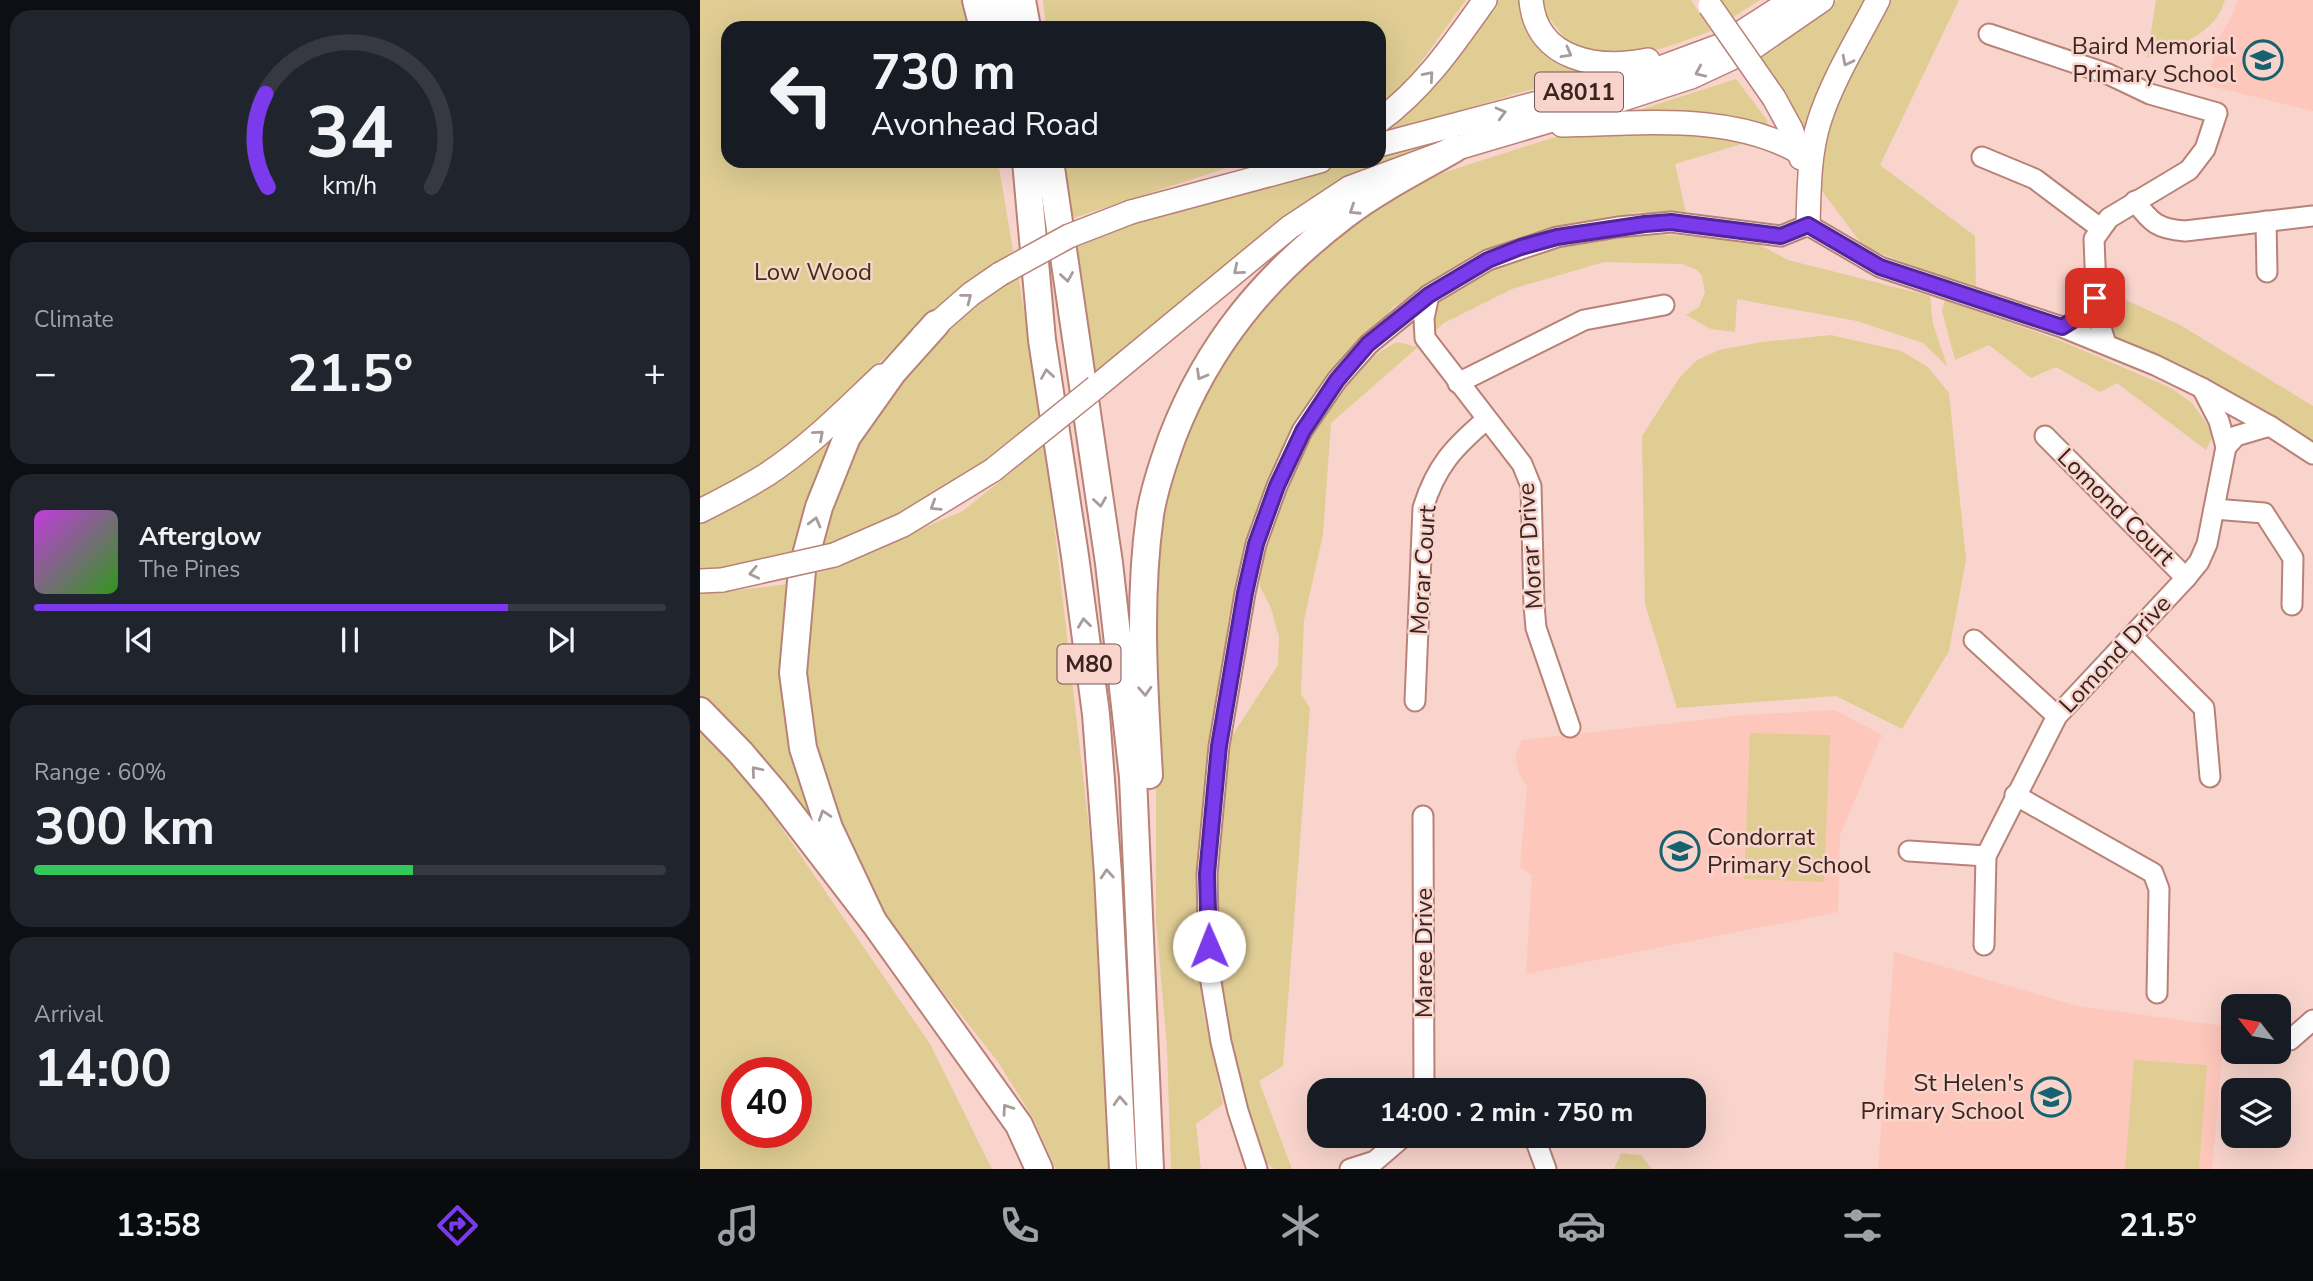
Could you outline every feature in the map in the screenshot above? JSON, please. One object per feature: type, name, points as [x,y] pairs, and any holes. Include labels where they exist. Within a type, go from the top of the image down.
[{"type":"highway","points":[[976,0],[981,21]]},
{"type":"highway","points":[[999,0],[1003,21]]},
{"type":"highway","points":[[1022,0],[1026,21]]},
{"type":"highway","points":[[1032,0],[1034,21]]},
{"type":"highway","name":"M80","points":[[1144,1032],[1153,835],[1143,661],[1143,580],[1150,513],[1164,459],[1186,401],[1217,345],[1254,298],[1297,254],[1348,213],[1454,149]]},
{"type":"highway","points":[[1013,168],[1042,340]]},
{"type":"highway","name":"M80","points":[[1044,168],[1042,340],[1096,714],[1108,874],[1123,1169]]},
{"type":"highway","name":"M80","points":[[1045,168],[1109,563],[1133,777],[1150,1169]]},
{"type":"highway","points":[[873,921],[829,828],[803,748],[793,673],[802,570],[819,507],[847,437],[893,372],[936,324]]},
{"type":"highway","points":[[700,711],[774,792],[873,921],[1019,1125],[1040,1169]]},
{"type":"main road","points":[[1386,116],[1405,101],[1443,60],[1485,0]]},
{"type":"main road","points":[[1531,0],[1533,16],[1545,37],[1566,54],[1587,61],[1633,63],[1722,45]]},
{"type":"main road","points":[[1705,0],[1774,97],[1787,121],[1810,187]]},
{"type":"main road","name":"A8011","points":[[1386,143],[1625,78],[1722,45],[1792,0]]},
{"type":"main road","name":"A8011","points":[[1454,149],[1690,77],[1751,49],[1822,0]]},
{"type":"main road","points":[[1808,225],[1819,123],[1827,101],[1878,0]]},
{"type":"main road","points":[[1533,125],[1649,121],[1696,124],[1757,134],[1799,152]]},
{"type":"main road","points":[[711,580],[834,555],[903,525],[993,470],[1290,227],[1349,187],[1454,149]]},
{"type":"main road","points":[[1210,190],[1270,168]]},
{"type":"main road","points":[[700,511],[766,475],[811,442],[936,324],[1000,274],[1069,236],[1131,212],[1293,168]]},
{"type":"street","points":[[1989,34],[2108,74],[2150,94],[2217,113],[2205,149],[2189,170],[2109,218],[2094,239],[2095,298],[2100,328],[2106,344]]},
{"type":"street","points":[[1982,157],[2035,179],[2100,228]]},
{"type":"street","points":[[2135,201],[2145,214],[2164,230],[2185,231],[2313,216]]},
{"type":"street","points":[[2266,221],[2267,272]]},
{"type":"street","points":[[1257,1169],[1220,1042],[1209,970],[1207,874],[1219,746],[1253,556],[1277,486],[1303,431],[1337,380],[1368,344],[1429,295],[1488,260],[1557,237],[1671,222],[1781,236],[1808,225],[1880,267],[2106,344],[2202,388],[2313,454]]},
{"type":"street","points":[[1368,344],[1401,333],[1426,338],[1423,318],[1429,295]]},
{"type":"street","points":[[2062,327],[2086,312],[2095,298]]},
{"type":"street","points":[[1458,383],[1584,320],[1664,305]]},
{"type":"street","name":"Morar Drive","points":[[1426,338],[1522,464],[1531,486],[1536,628],[1570,727]]},
{"type":"street","points":[[2202,388],[2219,421],[2226,447]]},
{"type":"street","name":"Morar Court","points":[[1415,701],[1423,508],[1442,462],[1487,419]]},
{"type":"street","points":[[2226,447],[2236,436],[2270,426]]},
{"type":"street","name":"Lomond Court","points":[[2045,436],[2186,578]]},
{"type":"street","name":"Lomond Drive","points":[[1984,945],[1986,856],[2015,795],[2057,716],[2199,562],[2207,544],[2226,447]]},
{"type":"street","points":[[2214,509],[2264,513],[2293,558],[2292,606]]},
{"type":"street","points":[[2133,636],[2204,708],[2210,777]]},
{"type":"street","points":[[1974,640],[2057,716]]},
{"type":"street","points":[[2015,795],[2153,873],[2159,889],[2157,993]]},
{"type":"street","name":"Maree Drive","points":[[1423,816],[1424,1078]]},
{"type":"street","points":[[1909,851],[1986,856]]},
{"type":"street","points":[[2291,1039],[2313,1020]]},
{"type":"street","points":[[1350,1169],[1376,1165],[1392,1148]]},
{"type":"street","points":[[1538,1148],[1546,1169]]},
{"type":"shaded area","name":"Baird Memorial Primary School","points":[[2237,0],[2313,0],[2313,111],[2206,85],[2220,36],[2232,16]]},
{"type":"shaded area","name":"Condorrat Primary School","points":[[1835,710],[1882,735],[1840,835],[1838,912],[1526,974],[1532,875],[1520,867],[1527,786],[1519,774],[1515,757],[1522,740],[1744,715]]},
{"type":"shaded area","name":"St Helen's Primary School","points":[[1894,952],[2077,1006],[2221,1025],[2222,1064],[2212,1169],[1878,1169]]},
{"type":"green space","name":"Low Wood","points":[[700,0],[963,0],[968,21],[721,21],[721,168],[999,168],[1013,251],[944,301],[810,428],[746,479],[700,499]]},
{"type":"green space","points":[[1043,0],[1466,0],[1405,84],[1386,99],[1386,21],[1045,21]]},
{"type":"green space","points":[[1487,0],[1521,0],[1528,26],[1606,70],[1386,133],[1386,117]]},
{"type":"green space","points":[[1542,0],[1691,0],[1711,31],[1646,53],[1611,57],[1595,55],[1580,50],[1567,40],[1547,15]]},
{"type":"green space","points":[[1715,0],[1760,0],[1733,17],[1718,6]]},
{"type":"green space","points":[[1837,0],[1870,0],[1805,148],[1755,60],[1772,51]]},
{"type":"green space","points":[[1885,0],[1959,0],[1880,165],[1975,236],[1976,290],[1864,247],[1816,183],[1825,121]]},
{"type":"green space","points":[[2156,0],[2225,0],[2213,22],[2204,30],[2183,43],[2147,58]]},
{"type":"green space","points":[[1736,79],[1767,120],[1771,145],[1745,143],[1675,164],[1687,217],[1638,212],[1496,246],[1393,307],[1308,408],[1252,531],[1229,616],[1197,900],[1203,1010],[1223,1104],[1196,1124],[1201,1169],[1171,1169],[1167,1048],[1156,920],[1156,528],[1202,386],[1247,316],[1366,211],[1430,177]]},
{"type":"green space","points":[[1440,135],[1441,141],[1386,161],[1386,150]]},
{"type":"green space","points":[[1062,168],[1227,168],[1067,220]]},
{"type":"green space","points":[[1323,168],[1367,168],[1356,172],[1294,211],[1141,333],[1088,380],[1072,247],[1169,209]]},
{"type":"green space","points":[[1654,234],[1751,240],[1788,260],[1930,296],[1933,324],[1947,366],[1923,343],[1857,321],[1737,299],[1735,332],[1711,329],[1686,315],[1699,307],[1705,292],[1702,276],[1697,270],[1682,264],[1604,262],[1512,289],[1444,323],[1434,332],[1434,313],[1443,297],[1455,287],[1492,268],[1537,251],[1579,240],[1602,236]]},
{"type":"green space","points":[[1018,275],[1041,414],[963,479],[888,524],[818,549],[835,486],[865,423],[941,329],[998,286]]},
{"type":"green space","points":[[2104,290],[2180,325],[2313,406],[2313,445],[2113,337]]},
{"type":"green space","points":[[1945,300],[2059,340],[2171,388],[2192,403],[2214,434],[2206,450],[2117,383],[2100,392],[2056,367],[2031,378],[1989,345],[1955,360],[1942,311]]},
{"type":"green space","points":[[1831,335],[1901,351],[1928,367],[1949,393],[1966,560],[1949,651],[1902,729],[1836,696],[1677,708],[1645,604],[1642,436],[1680,377],[1697,360],[1719,350],[1762,342]]},
{"type":"green space","points":[[1397,342],[1418,347],[1331,423],[1323,534],[1304,620],[1301,694],[1310,708],[1283,1066],[1259,1081],[1292,1169],[1274,1169],[1265,1161],[1241,1093],[1226,1023],[1214,914],[1218,847],[1232,736],[1278,665],[1279,637],[1271,608],[1260,587],[1260,577],[1264,550],[1301,451],[1336,397],[1365,361]]},
{"type":"green space","points":[[850,419],[819,470],[795,555],[735,570],[700,572],[700,521],[770,487]]},
{"type":"green space","points":[[1045,445],[1096,889],[1108,1169],[1056,1169],[1033,1118],[998,1062],[888,922],[841,825],[805,709],[806,617],[815,574],[963,511]]},
{"type":"green space","points":[[788,584],[782,693],[794,768],[819,824],[806,820],[700,699],[700,590],[731,591]]},
{"type":"green space","points":[[700,728],[744,773],[930,1044],[992,1169],[700,1167]]},
{"type":"green space","points":[[1750,733],[1830,735],[1824,882],[1744,879]]},
{"type":"green space","points":[[2134,1060],[2207,1065],[2199,1169],[2125,1169]]},
{"type":"green space","points":[[1621,1153],[1641,1155],[1652,1169],[1614,1169]]},
{"type":"place","name":"Baird Memorial Primary School","points":[[2263,60]]},
{"type":"place","name":"Condorrat Primary School","points":[[1680,851]]},
{"type":"place","name":"St Helen's Primary School","points":[[2051,1097]]},
{"type":"route","points":[[1209,946],[1207,874],[1219,746],[1256,544],[1277,486],[1303,431],[1337,380],[1368,344],[1429,295],[1488,260],[1521,247],[1557,237],[1671,222],[1781,236],[1808,225],[1880,267],[2062,327],[2077,320],[2095,298]]}]
